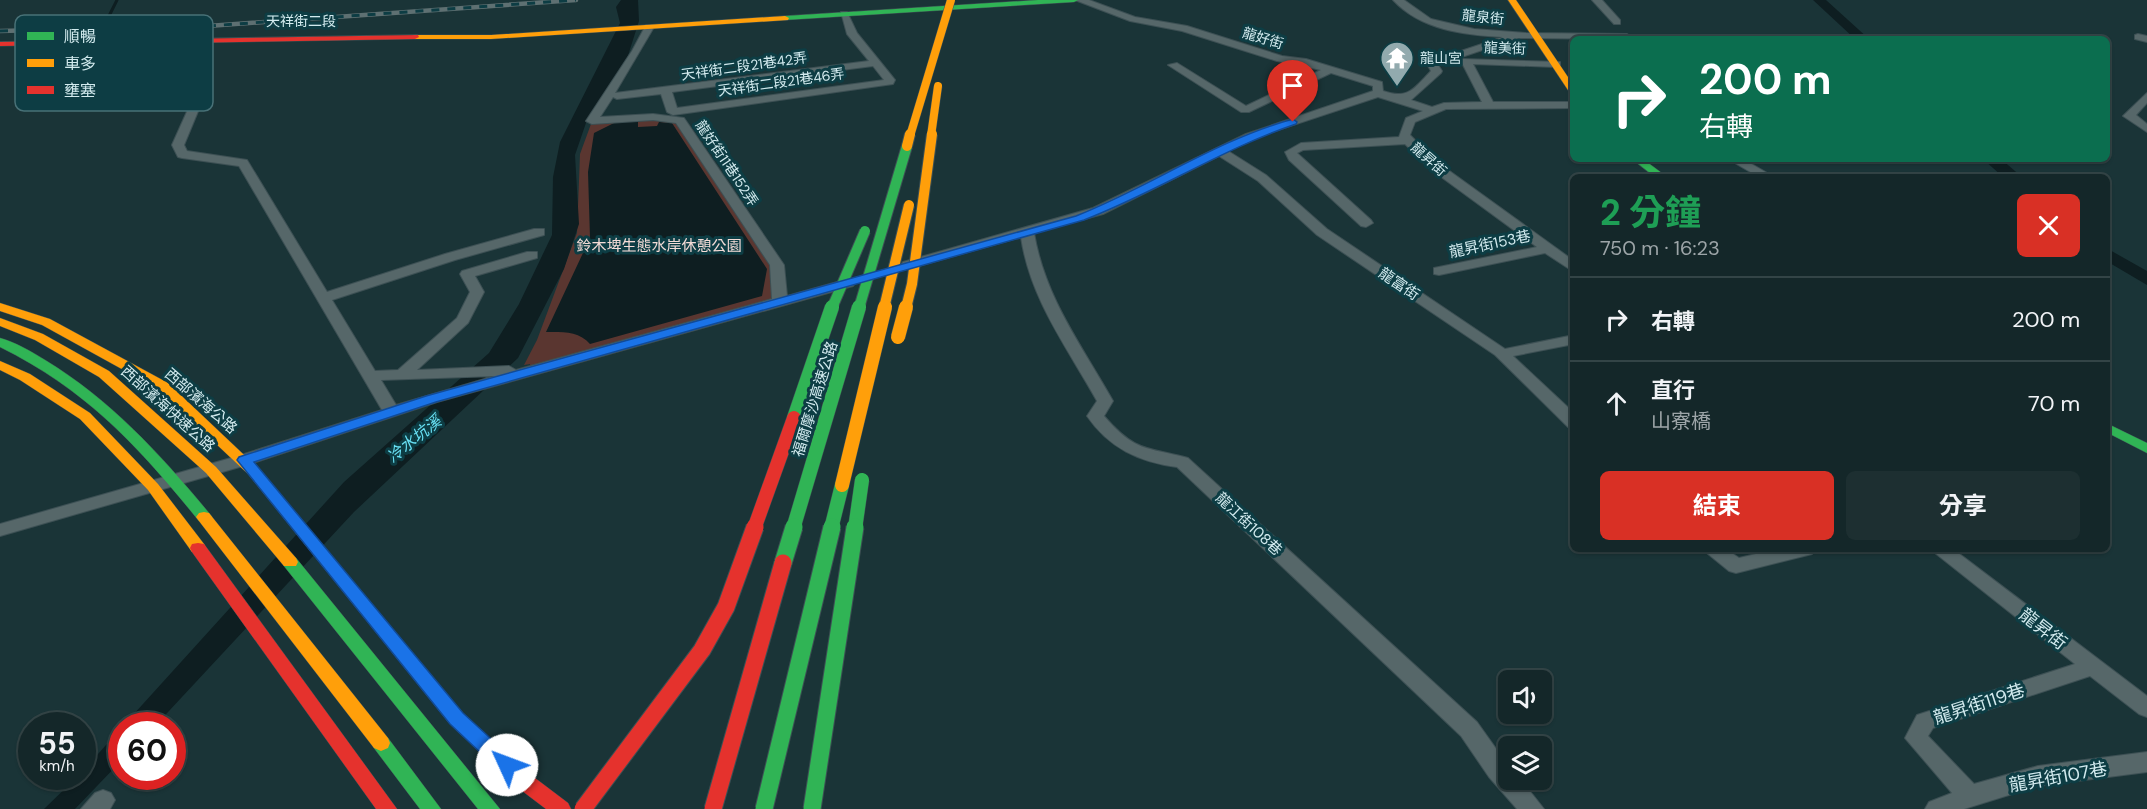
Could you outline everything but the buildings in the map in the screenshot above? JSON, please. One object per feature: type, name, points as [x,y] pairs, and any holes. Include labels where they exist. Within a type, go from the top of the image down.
[{"type":"main road","name":"福爾摩沙高速公路","points":[[713,809],[951,0]]},
{"type":"main road","points":[[764,809],[961,0]]},
{"type":"main road","points":[[644,28],[1074,0]]},
{"type":"main road","points":[[1512,0],[1530,34],[1556,64],[1570,87]]},
{"type":"main road","name":"天祥街二段","points":[[213,41],[306,37],[491,37],[644,28]]},
{"type":"main road","name":"天祥街二段","points":[[0,44],[15,44]]},
{"type":"main road","points":[[895,351],[912,284],[939,83]]},
{"type":"main road","points":[[1641,162],[1658,174]]},
{"type":"main road","points":[[583,809],[702,650],[726,607],[745,560],[830,312],[868,223],[890,201]]},
{"type":"main road","name":"西部濱海公路","points":[[0,307],[46,322],[118,359],[163,386],[244,460],[456,719],[524,781],[561,809]]},
{"type":"main road","name":"西部濱海快速公路","points":[[0,322],[39,337],[104,374],[211,470],[268,534],[490,809]]},
{"type":"main road","points":[[0,342],[14,346],[81,386],[177,480],[431,809]]},
{"type":"main road","points":[[0,365],[25,377],[85,416],[153,487],[231,590],[387,809]]},
{"type":"main road","points":[[2110,429],[2147,449]]},
{"type":"main road","points":[[812,809],[860,484],[866,462]]},
{"type":"street","name":"龍好街","points":[[1080,0],[1133,20],[1184,28],[1281,59],[1302,60],[1331,69],[1378,84],[1378,93],[1431,110]]},
{"type":"street","name":"龍泉街","points":[[1398,0],[1416,16],[1428,21],[1475,31],[1595,36]]},
{"type":"street","points":[[1597,0],[1617,22]]},
{"type":"street","points":[[844,14],[852,34],[874,63]]},
{"type":"street","name":"龍好街11巷152弄","points":[[644,28],[592,121],[653,117],[680,120],[777,265],[780,303]]},
{"type":"street","points":[[1398,99],[1410,97],[1437,71],[1432,64],[1530,34]]},
{"type":"street","name":"龍美街","points":[[1488,104],[1466,62],[1556,64]]},
{"type":"street","name":"天祥街二段21巷46弄","points":[[666,92],[673,112],[890,82],[874,63]]},
{"type":"street","name":"天祥街二段21巷42弄","points":[[617,96],[666,92],[874,63]]},
{"type":"street","points":[[1173,65],[1245,110],[1331,69]]},
{"type":"street","points":[[0,530],[244,460],[391,411],[518,373],[601,354],[1098,212],[1250,136],[1378,93]]},
{"type":"street","points":[[2147,96],[2129,116],[2147,129]]},
{"type":"street","name":"龍昇街","points":[[1570,105],[1444,106],[1410,120],[1404,136],[1433,165],[1570,265]]},
{"type":"street","points":[[193,111],[178,145],[182,154],[195,158],[243,163],[391,411]]},
{"type":"street","points":[[1366,223],[1293,157],[1291,152],[1301,147],[1408,140]]},
{"type":"street","name":"龍富街","points":[[1219,151],[1262,178],[1322,232],[1503,354],[1570,419]]},
{"type":"street","points":[[1740,162],[1762,174]]},
{"type":"street","name":"龍江街108巷","points":[[1027,231],[1029,255],[1053,318],[1105,401],[1095,416],[1112,437],[1133,452],[1155,460],[1182,462],[1469,729],[1497,770],[1532,809]]},
{"type":"street","points":[[325,298],[450,257],[539,232]]},
{"type":"street","name":"龍昇街153巷","points":[[1439,271],[1546,249]]},
{"type":"street","points":[[403,374],[463,320],[477,292],[467,274],[532,255]]},
{"type":"street","points":[[1503,354],[1570,340]]},
{"type":"street","points":[[372,376],[449,371],[518,373]]},
{"type":"street","points":[[1716,552],[1736,567],[1794,552]]},
{"type":"street","name":"龍昇街","points":[[1944,552],[2147,708]]},
{"type":"street","name":"龍昇街119巷","points":[[1970,796],[1916,738],[1925,721],[2093,666]]},
{"type":"street","name":"龍昇街107巷","points":[[1937,809],[1970,796],[2037,776],[2147,762]]},
{"type":"green space","name":"鈴木埤生態水岸休憩公園","points":[[653,118],[678,121],[771,266],[773,301],[530,368],[530,364],[524,365],[537,340],[577,233],[580,154],[591,124]]},
{"type":"water","name":"冷水坑溪","points":[[621,0],[638,0],[639,21],[625,65],[587,120],[575,155],[579,224],[564,269],[518,358],[354,512],[168,712],[136,712],[344,482],[489,353],[519,304],[552,235],[553,177],[560,142],[620,23],[616,7]]},
{"type":"water","points":[[1813,0],[1826,0],[1866,36],[1852,36]]},
{"type":"water","name":"鈴木埤生態水岸休憩公園","points":[[638,121],[638,127],[657,126],[659,122],[672,123],[767,269],[762,296],[590,344],[576,334],[546,332],[590,238],[588,172],[594,133],[616,122]]},
{"type":"water","points":[[1986,162],[2004,162],[2018,174],[2000,174]]},
{"type":"water","points":[[2110,250],[2147,271],[2147,285],[2110,263]]},
{"type":"water","points":[[108,743],[108,775],[96,787],[96,756]]},
{"type":"water","points":[[64,790],[93,790],[75,809],[44,809]]},
{"type":"waterway","points":[[110,15],[117,0]]},
{"type":"railway","points":[[213,26],[576,0]]},
{"type":"railway","points":[[0,31],[15,31]]},
{"type":"traffic: fast","points":[[785,18],[1074,0]]},
{"type":"traffic: fast","points":[[783,563],[907,146]]},
{"type":"traffic: fast","points":[[1641,162],[1658,174]]},
{"type":"traffic: fast","points":[[794,418],[830,312],[865,231]]},
{"type":"traffic: fast","points":[[0,342],[61,376],[113,416],[159,464],[204,517]]},
{"type":"traffic: fast","points":[[2110,429],[2147,449]]},
{"type":"traffic: fast","points":[[812,809],[862,480]]},
{"type":"traffic: fast","points":[[764,809],[842,485]]},
{"type":"traffic: fast","points":[[290,562],[490,809]]},
{"type":"traffic: fast","points":[[381,743],[431,809]]},
{"type":"traffic: slow","points":[[907,146],[951,0]]},
{"type":"traffic: slow","points":[[1512,0],[1570,87]]},
{"type":"traffic: slow","points":[[415,37],[491,37],[785,18]]},
{"type":"traffic: slow","points":[[898,337],[912,284],[938,86]]},
{"type":"traffic: slow","points":[[842,485],[909,205]]},
{"type":"traffic: slow","points":[[0,307],[46,322],[163,386],[254,472]]},
{"type":"traffic: slow","points":[[0,322],[39,337],[104,374],[211,470],[290,562]]},
{"type":"traffic: slow","points":[[0,365],[25,377],[85,416],[153,487],[198,548]]},
{"type":"traffic: slow","points":[[204,517],[381,743]]},
{"type":"traffic: jam","points":[[213,40],[415,37]]},
{"type":"traffic: jam","points":[[0,44],[15,44]]},
{"type":"traffic: jam","points":[[583,809],[702,650],[726,607],[794,418]]},
{"type":"traffic: jam","points":[[254,472],[456,719],[524,781],[561,809]]},
{"type":"traffic: jam","points":[[198,548],[387,809]]},
{"type":"traffic: jam","points":[[713,809],[783,563]]},
{"type":"place","name":"龍山宮","points":[[1397,87]]},
{"type":"route","points":[[507,765],[456,719],[244,460],[431,399],[528,371],[601,354],[1027,231],[1080,218],[1115,204],[1196,161],[1250,136],[1293,122]]}]
